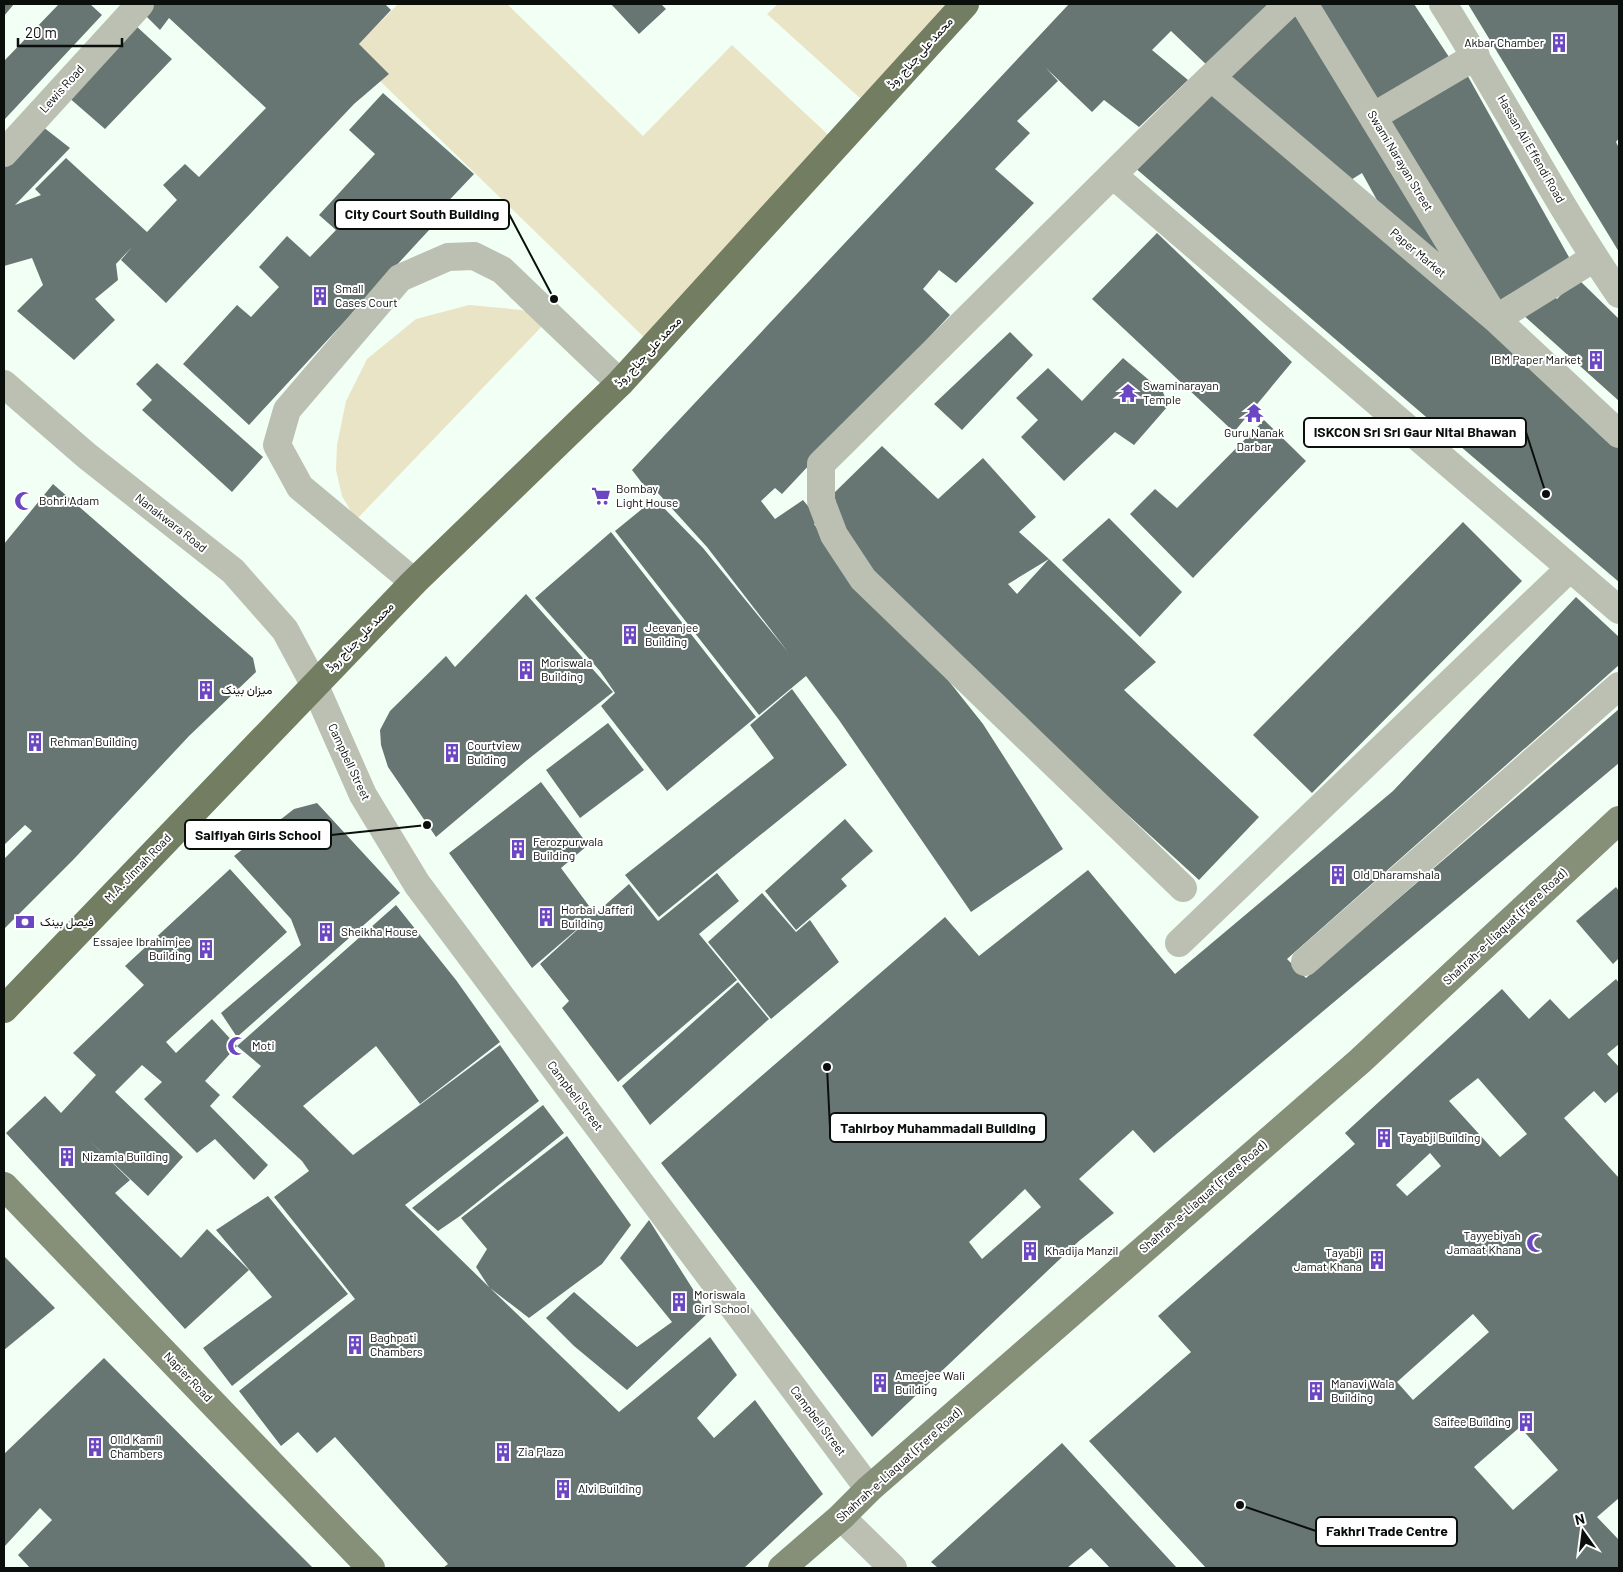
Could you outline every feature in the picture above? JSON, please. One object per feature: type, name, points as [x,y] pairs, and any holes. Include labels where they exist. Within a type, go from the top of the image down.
[{"type":"highway","name":"محمد علی جناح روڈ","points":[[314,684],[414,582],[620,383],[965,4]]},
{"type":"highway","name":"M.A. Jinnah Road","points":[[4,1009],[314,684]]},
{"type":"main road","name":"Shahrah-e-Liaquat (Frere Road)","points":[[782,1568],[841,1517],[869,1489],[1360,1061],[1619,820]]},
{"type":"main road","name":"Napier Road","points":[[4,1186],[371,1568]]},
{"type":"street","name":"Lewis Road","points":[[4,153],[140,4]]},
{"type":"street","points":[[1183,888],[863,579],[834,535],[821,501],[821,464],[1288,4]]},
{"type":"street","name":"Swami Narayan Street","points":[[1304,4],[1496,319]]},
{"type":"street","name":"Hassan Ali Effendi Road","points":[[1443,4],[1476,56],[1594,258],[1619,294]]},
{"type":"street","points":[[1374,116],[1476,56]]},
{"type":"street","name":"Paper Market","points":[[1212,78],[1496,319],[1619,434]]},
{"type":"street","points":[[1113,175],[1619,610]]},
{"type":"street","points":[[414,582],[300,487],[277,445],[287,410],[400,278],[448,258],[474,256],[502,270],[620,383]]},
{"type":"street","points":[[1496,319],[1594,258]]},
{"type":"street","name":"Nanakwara Road","points":[[4,384],[86,456],[233,571],[285,630],[314,684]]},
{"type":"street","points":[[1179,942],[1570,568]]},
{"type":"street","name":"Campbell Street","points":[[314,684],[363,795],[417,884],[869,1489]]},
{"type":"street","points":[[1304,962],[1619,686]]},
{"type":"street","points":[[841,1517],[893,1568]]},
{"type":"shaded area","points":[[398,4],[507,4],[643,136],[732,45],[838,144],[653,346],[380,81],[389,74],[359,44]]},
{"type":"shaded area","points":[[778,4],[964,4],[871,108],[767,14]]},
{"type":"shaded area","points":[[469,305],[522,310],[547,321],[356,520],[342,496],[336,470],[337,445],[346,401],[367,359],[416,319]]},
{"type":"building","points":[[4,4],[14,4],[4,16]]},
{"type":"building","points":[[59,4],[90,4],[102,15],[4,120],[4,61]]},
{"type":"building","points":[[150,4],[385,4],[391,10],[359,44],[389,74],[354,104],[166,303],[121,260],[132,247],[116,264],[118,280],[95,299],[115,320],[74,360],[17,311],[43,285],[32,258],[4,266],[4,164],[38,123],[70,148],[15,205],[41,195],[35,189],[66,158],[147,232],[177,200],[163,185],[185,164],[199,177],[266,108],[169,18],[160,30],[143,13]]},
{"type":"building","points":[[611,4],[661,4],[666,9],[639,34]]},
{"type":"building","points":[[1069,4],[1274,4],[1210,68],[1171,31],[1152,50],[1188,80],[1139,127],[1104,100],[1092,112],[1046,68],[1058,81],[1017,121],[1030,133],[995,169],[1034,203],[956,283],[939,270],[923,289],[950,315],[782,494],[775,488],[761,501],[775,519],[803,500],[819,519],[814,524],[874,603],[928,655],[983,724],[1063,849],[971,912],[839,720],[806,676],[759,715],[615,531],[653,500],[660,504],[703,548],[788,652],[707,547],[657,492],[652,496],[632,470]]},
{"type":"building","points":[[1319,4],[1414,4],[1451,60],[1377,103]]},
{"type":"building","points":[[1468,4],[1619,4],[1619,138],[1616,142],[1619,148],[1619,252]]},
{"type":"building","points":[[1297,8],[1468,287],[1388,220],[1362,173],[1346,183],[1224,79]]},
{"type":"building","points":[[135,25],[172,59],[105,129],[67,96]]},
{"type":"building","points":[[1465,71],[1570,259],[1500,300],[1387,116]]},
{"type":"building","points":[[1203,85],[1619,436],[1619,582],[1127,161]]},
{"type":"building","name":"Small Cases Court","points":[[383,93],[474,174],[438,212],[442,216],[249,425],[183,364],[237,305],[251,317],[279,287],[259,267],[287,236],[310,257],[336,230],[319,215],[375,154],[349,130]]},
{"type":"building","points":[[1157,233],[1292,362],[1234,432],[1092,299]]},
{"type":"building","name":"IBM Paper Market","points":[[1577,278],[1619,319],[1619,401],[1521,313],[1545,289],[1557,299]]},
{"type":"building","points":[[1010,332],[1033,355],[962,430],[934,404]]},
{"type":"building","points":[[1123,358],[1163,392],[1168,406],[1134,445],[1115,432],[1064,481],[1021,437],[1038,420],[1016,398],[1048,368],[1082,401]]},
{"type":"building","points":[[157,363],[263,457],[232,492],[142,410],[152,400],[136,384]]},
{"type":"building","points":[[1264,420],[1306,461],[1193,578],[1130,514],[1155,489],[1177,508]]},
{"type":"building","points":[[882,446],[938,499],[983,458],[1036,517],[1019,532],[1049,559],[1156,662],[1124,690],[1259,817],[1199,880],[892,599],[840,524],[834,493]],"holes":[[[1049,559],[1017,594],[1008,584]]]},
{"type":"building","points":[[53,484],[253,658],[256,672],[189,736],[73,860],[4,929],[4,859],[32,831],[25,825],[4,845],[4,544]]},
{"type":"building","points":[[1109,518],[1182,592],[1140,637],[1062,560]]},
{"type":"building","points":[[1463,522],[1522,581],[1312,793],[1253,735]]},
{"type":"building","name":"Jeevanjee Building","points":[[611,532],[756,717],[667,791],[601,706],[615,693],[600,671],[535,598]]},
{"type":"building","points":[[526,594],[613,692],[526,761],[436,837],[388,767],[381,745],[380,730],[390,711],[446,656],[455,667]]},
{"type":"building","points":[[1576,597],[1619,637],[1619,665],[1287,959],[1306,978],[1619,709],[1619,763],[1154,1153],[1133,1130],[1079,1179],[1114,1213],[1079,1241],[872,1437],[661,1163],[945,917],[979,956],[1088,870],[1175,974],[1393,791]],"holes":[[[1025,1189],[1041,1207],[982,1259],[969,1242]]]},
{"type":"building","points":[[792,689],[847,765],[659,917],[625,875],[774,758],[750,725]]},
{"type":"building","points":[[608,723],[644,770],[580,818],[546,770]]},
{"type":"building","points":[[541,782],[588,845],[561,868],[595,914],[629,884],[658,921],[717,873],[739,901],[699,934],[737,980],[618,1082],[562,1008],[569,1001],[540,964],[589,919],[532,968],[449,853]]},
{"type":"building","name":"Sheikha House","points":[[317,803],[400,893],[237,1037],[221,1013],[301,945],[291,919],[234,856],[294,809]]},
{"type":"building","points":[[845,819],[873,851],[841,879],[847,886],[796,930],[765,891]]},
{"type":"building","points":[[230,869],[287,932],[166,1042],[176,1053],[212,1019],[237,1046],[205,1081],[220,1095],[210,1106],[268,1165],[254,1180],[215,1139],[197,1153],[144,1099],[162,1082],[142,1065],[115,1092],[183,1157],[148,1196],[90,1141],[130,1180],[115,1193],[181,1258],[207,1229],[249,1270],[185,1329],[6,1133],[45,1096],[61,1113],[96,1075],[73,1053],[144,985],[125,966]]},
{"type":"building","points":[[1616,887],[1619,891],[1619,958],[1613,964],[1576,921]]},
{"type":"building","points":[[762,893],[796,932],[810,920],[839,962],[771,1019],[708,942]]},
{"type":"building","points":[[396,905],[456,980],[500,1042],[420,1104],[376,1046],[303,1106],[353,1155],[500,1045],[539,1101],[405,1205],[489,1287],[476,1267],[487,1249],[461,1218],[567,1136],[631,1225],[602,1264],[529,1318],[490,1288],[619,1412],[710,1337],[737,1375],[697,1418],[714,1438],[755,1400],[823,1494],[744,1568],[443,1568],[448,1564],[335,1437],[317,1453],[298,1432],[281,1446],[239,1391],[355,1299],[274,1197],[309,1171],[302,1161],[232,1097],[261,1066],[237,1046]]},
{"type":"building","points":[[1616,979],[1619,983],[1619,1044],[1607,1054],[1619,1067],[1619,1091],[1605,1103],[1594,1091],[1564,1118],[1619,1178],[1619,1498],[1597,1517],[1619,1540],[1618,1568],[1206,1568],[1089,1441],[1191,1352],[1158,1316],[1355,1144],[1345,1133],[1502,989],[1529,1019],[1550,999],[1569,1019]],"holes":[[[1478,1078],[1527,1134],[1500,1157],[1449,1101]],[[1430,1153],[1441,1166],[1407,1196],[1396,1185]],[[1473,1314],[1489,1332],[1413,1400],[1397,1382]],[[1520,1427],[1558,1470],[1513,1510],[1474,1467]]]},
{"type":"building","points":[[738,982],[769,1019],[650,1125],[622,1086]]},
{"type":"building","points":[[543,1105],[564,1133],[460,1216],[438,1231],[412,1208]]},
{"type":"building","points":[[268,1196],[348,1294],[232,1386],[203,1348],[272,1297],[216,1230]]},
{"type":"building","name":"Moriswala Girl School","points":[[649,1220],[708,1313],[627,1390],[574,1346],[546,1318],[574,1292],[637,1347],[672,1322],[620,1258]]},
{"type":"building","points":[[4,1256],[55,1308],[4,1350]]},
{"type":"building","points":[[104,1358],[313,1568],[30,1568],[18,1555],[52,1520],[40,1508],[4,1547],[4,1454]]},
{"type":"building","points":[[1062,1443],[1177,1568],[1110,1568],[1091,1548],[1067,1568],[938,1568],[931,1562]]},
{"type":"place","name":"Akbar Chamber","points":[[1559,43]]},
{"type":"place","name":"Small Cases Court","points":[[320,296]]},
{"type":"place","name":"City Court South Building","points":[[554,299]]},
{"type":"place","name":"IBM Paper Market","points":[[1596,360]]},
{"type":"place","name":"Swaminarayan Temple","points":[[1128,393]]},
{"type":"place","name":"Guru Nanak Darbar","points":[[1254,413]]},
{"type":"place","name":"ISKCON Sri Sri Gaur Nitai Bhawan","points":[[1546,494]]},
{"type":"place","name":"Bombay Light House","points":[[601,496]]},
{"type":"place","name":"Bohri Adam","points":[[24,501]]},
{"type":"place","name":"Jeevanjee Building","points":[[630,635]]},
{"type":"place","name":"Moriswala Building","points":[[526,670]]},
{"type":"place","name":"میزان بینک","points":[[206,690]]},
{"type":"place","name":"Rehman Building","points":[[35,742]]},
{"type":"place","name":"Courtview Bulding","points":[[452,753]]},
{"type":"place","name":"Saifiyah Girls School","points":[[427,825]]},
{"type":"place","name":"Ferozpurwala Building","points":[[518,849]]},
{"type":"place","name":"Old Dharamshala","points":[[1338,875]]},
{"type":"place","name":"Horbai Jafferi Building","points":[[546,917]]},
{"type":"place","name":"فیصل بینک","points":[[25,922]]},
{"type":"place","name":"Sheikha House","points":[[326,932]]},
{"type":"place","name":"Essajee Ibrahimjee Building","points":[[206,949]]},
{"type":"place","name":"Moti","points":[[237,1046]]},
{"type":"place","name":"Tahirboy Muhammadali Building","points":[[827,1067]]},
{"type":"place","name":"Tayabji Building","points":[[1384,1138]]},
{"type":"place","name":"Nizamia Building","points":[[67,1157]]},
{"type":"place","name":"Tayyebiyah Jamaat Khana","points":[[1536,1243]]},
{"type":"place","name":"Khadija Manzil","points":[[1030,1251]]},
{"type":"place","name":"Tayabji Jamat Khana","points":[[1377,1260]]},
{"type":"place","name":"Moriswala Girl School","points":[[679,1302]]},
{"type":"place","name":"Baghpati Chambers","points":[[355,1345]]},
{"type":"place","name":"Ameejee Wali Building","points":[[880,1383]]},
{"type":"place","name":"Manavi Wala Building","points":[[1316,1391]]},
{"type":"place","name":"Saifee Building","points":[[1526,1422]]},
{"type":"place","name":"OIld Kamil Chambers","points":[[95,1447]]},
{"type":"place","name":"Zia Plaza","points":[[503,1452]]},
{"type":"place","name":"Alvi Building","points":[[563,1489]]},
{"type":"place","name":"Fakhri Trade Centre","points":[[1240,1505]]}]
